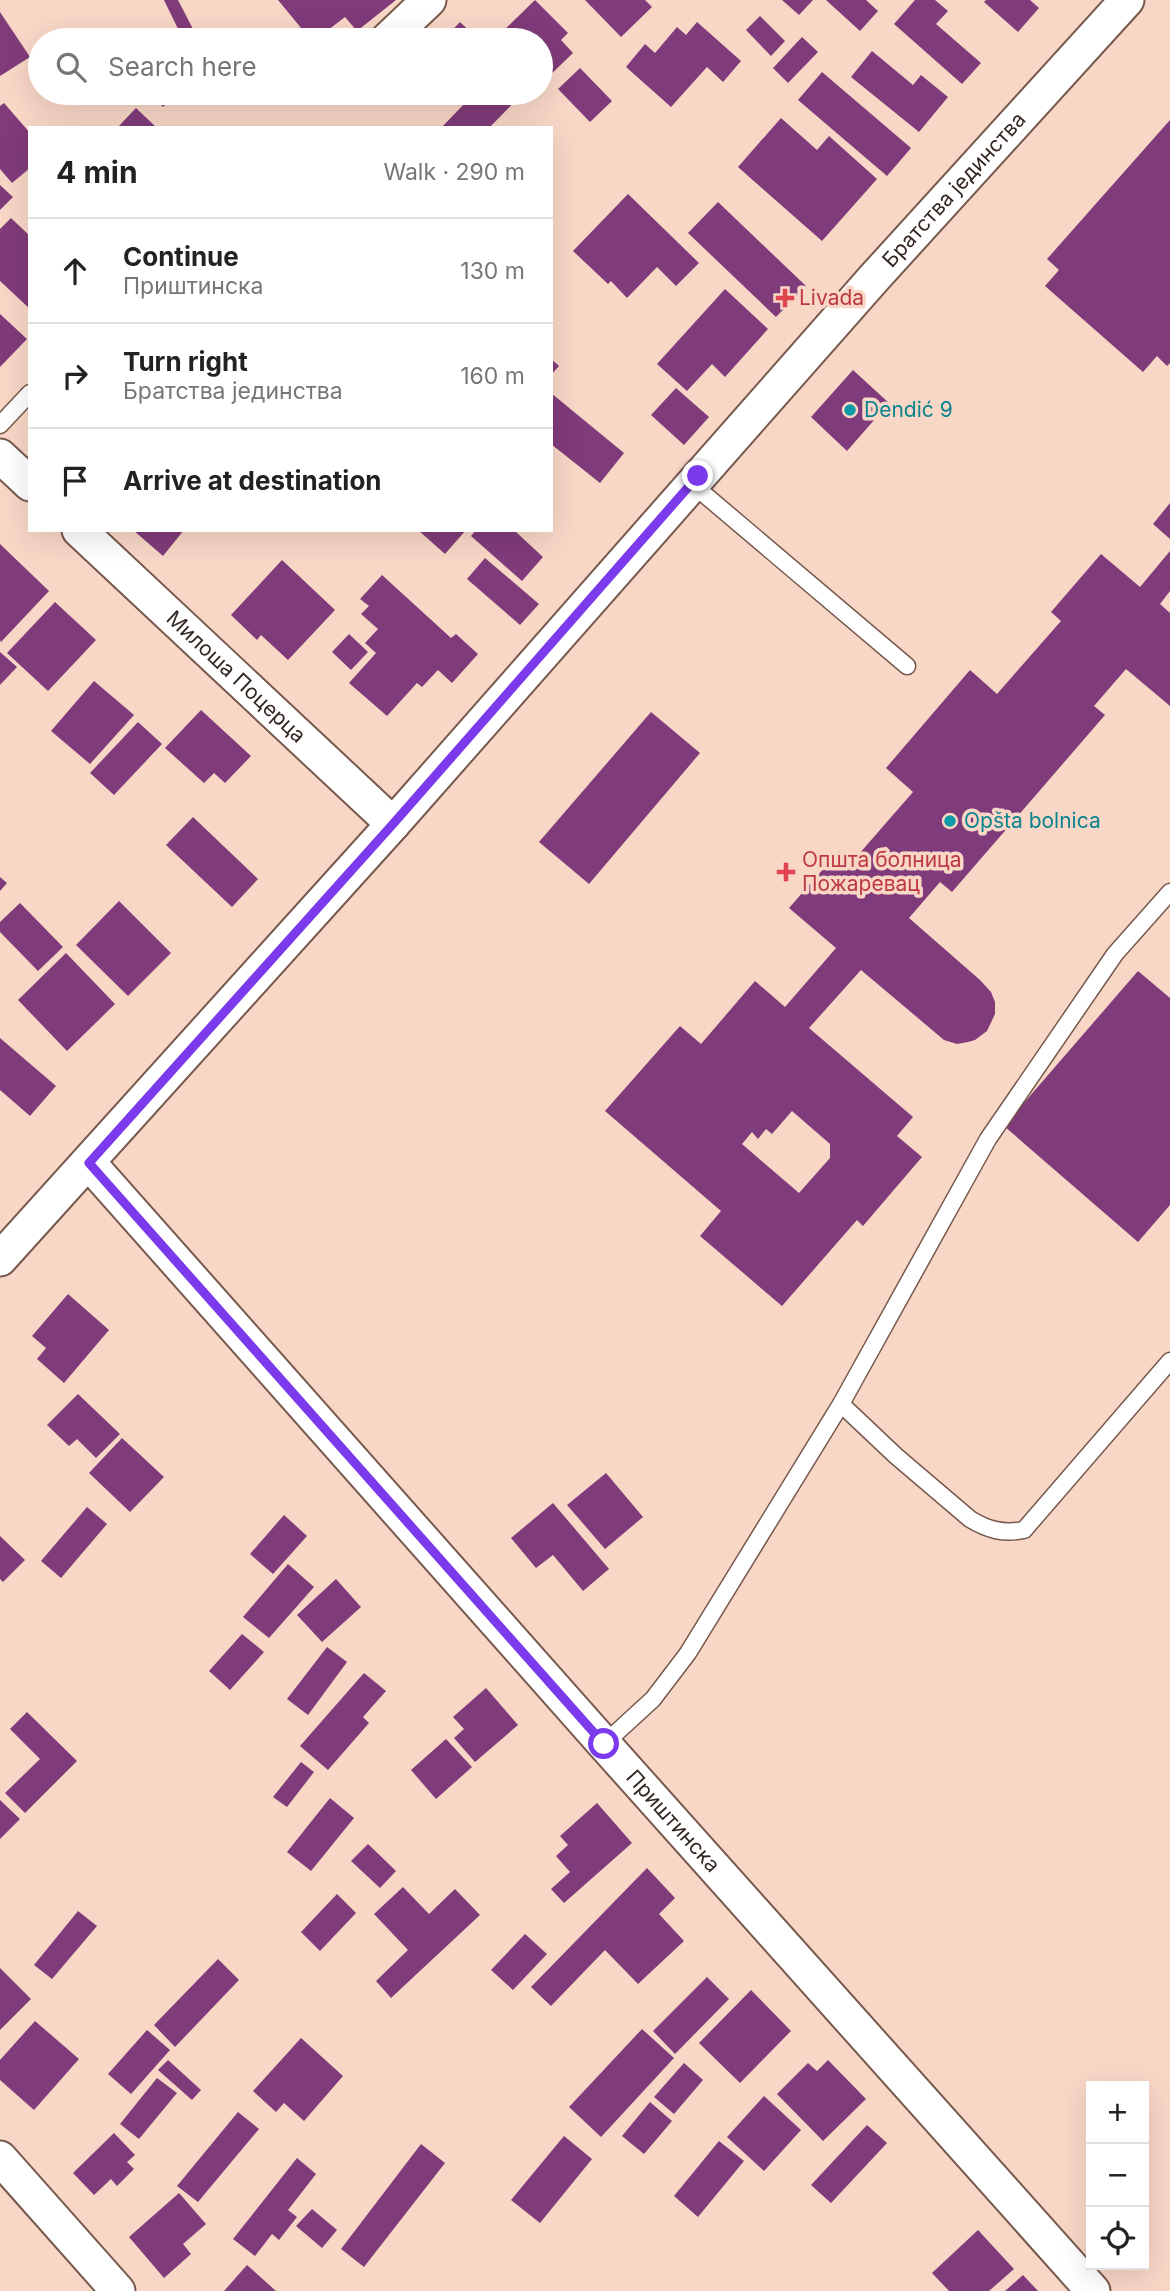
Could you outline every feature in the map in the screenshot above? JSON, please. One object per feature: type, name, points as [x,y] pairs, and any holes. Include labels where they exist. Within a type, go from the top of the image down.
[{"type":"street","points":[[400,28],[429,0]]},
{"type":"street","name":"Братства јединства","points":[[0,1259],[393,824],[874,278],[1127,0]]},
{"type":"street","points":[[0,456],[28,482]]},
{"type":"street","name":"Милоша Поцерца","points":[[81,532],[393,824]]},
{"type":"street","name":"Приштинска","points":[[89,1163],[1093,2291]]},
{"type":"street","points":[[0,2158],[118,2291]]},
{"type":"lane","points":[[0,425],[28,395]]},
{"type":"lane","points":[[691,483],[907,666]]},
{"type":"lane","points":[[604,1744],[653,1699],[688,1653],[841,1404],[988,1139],[1115,954],[1170,892]]},
{"type":"lane","points":[[841,1404],[896,1456],[970,1519],[998,1532],[1011,1533],[1024,1530],[1170,1361]]},
{"type":"building","points":[[164,0],[178,0],[192,28],[178,28]]},
{"type":"building","points":[[278,0],[396,0],[361,28],[354,28],[345,17],[331,28],[301,28]]},
{"type":"building","points":[[535,0],[568,33],[561,40],[573,53],[553,72],[553,28],[506,28]]},
{"type":"building","points":[[585,0],[645,0],[652,7],[621,37]]},
{"type":"building","points":[[782,0],[813,0],[799,15]]},
{"type":"building","points":[[826,0],[866,0],[878,11],[860,31]]},
{"type":"building","points":[[915,0],[935,0],[948,11],[936,24],[981,63],[962,84],[894,24]]},
{"type":"building","points":[[1030,0],[1039,8],[1018,32],[984,2]]},
{"type":"building","points":[[0,12],[28,54],[28,58],[0,76]]},
{"type":"building","points":[[760,16],[785,41],[771,56],[746,30]]},
{"type":"building","points":[[460,22],[466,28],[454,28]]},
{"type":"building","points":[[697,22],[741,61],[723,82],[707,67],[671,107],[626,67],[645,44],[655,53],[677,27],[686,35]]},
{"type":"building","points":[[802,37],[818,52],[788,83],[773,68]]},
{"type":"building","points":[[872,51],[913,85],[921,75],[948,97],[919,132],[851,77]]},
{"type":"building","points":[[580,68],[612,101],[590,122],[558,89]]},
{"type":"building","points":[[822,72],[911,148],[887,176],[798,100]]},
{"type":"building","points":[[4,103],[28,131],[28,170],[12,183],[0,169],[0,106]]},
{"type":"building","points":[[463,105],[511,105],[491,126],[443,126]]},
{"type":"building","points":[[136,108],[155,126],[119,126]]},
{"type":"building","points":[[781,118],[817,150],[829,136],[877,179],[822,241],[738,167]]},
{"type":"building","points":[[1170,120],[1170,363],[1167,366],[1157,356],[1143,372],[1045,286],[1059,270],[1047,259]]},
{"type":"building","points":[[0,185],[13,197],[0,210]]},
{"type":"building","points":[[628,194],[699,263],[676,286],[657,267],[627,298],[611,281],[608,284],[573,251]]},
{"type":"building","points":[[718,202],[806,286],[776,317],[688,233]]},
{"type":"building","points":[[11,218],[28,234],[28,307],[0,281],[0,229]]},
{"type":"building","points":[[725,289],[768,329],[725,377],[712,364],[687,391],[657,364]]},
{"type":"building","points":[[0,314],[27,339],[0,367]]},
{"type":"building","points":[[553,361],[559,366],[553,373]]},
{"type":"building","name":"Dendić 9","points":[[853,370],[889,403],[847,451],[811,417]]},
{"type":"building","points":[[676,388],[709,417],[684,445],[651,415]]},
{"type":"building","points":[[553,395],[624,453],[600,483],[553,446]]},
{"type":"building","points":[[1170,503],[1170,539],[1153,524]]},
{"type":"building","points":[[135,532],[182,532],[163,556]]},
{"type":"building","points":[[420,532],[464,532],[445,554]]},
{"type":"building","points":[[474,532],[516,532],[543,557],[522,581],[471,536]]},
{"type":"building","points":[[0,544],[49,591],[1,642],[0,640]]},
{"type":"building","points":[[1170,551],[1170,591],[1160,604],[1170,613],[1170,706],[1126,669],[1094,706],[1105,715],[952,892],[940,882],[909,918],[991,992],[995,1002],[995,1014],[987,1031],[968,1042],[957,1044],[944,1040],[861,970],[809,1028],[913,1117],[897,1136],[922,1157],[863,1226],[857,1220],[782,1306],[700,1236],[721,1211],[605,1111],[680,1026],[701,1044],[755,981],[785,1007],[836,948],[789,908],[839,851],[852,862],[913,792],[886,768],[970,670],[997,694],[1061,621],[1051,612],[1101,554],[1140,587]],"holes":[[[792,1111],[830,1144],[830,1158],[799,1193],[742,1144],[752,1132],[758,1139],[766,1129],[772,1134]]]},
{"type":"building","points":[[485,558],[539,604],[520,625],[467,579]]},
{"type":"building","points":[[282,560],[335,610],[288,660],[261,635],[257,640],[231,615]]},
{"type":"building","points":[[382,575],[451,638],[456,634],[478,654],[452,683],[438,670],[422,687],[417,683],[387,716],[349,683],[376,653],[365,643],[378,629],[361,614],[369,606],[360,599]]},
{"type":"building","points":[[55,602],[96,640],[48,691],[7,653]]},
{"type":"building","points":[[349,634],[368,652],[351,670],[332,652]]},
{"type":"building","points":[[0,652],[17,667],[0,685]]},
{"type":"building","points":[[94,681],[134,715],[90,764],[51,731]]},
{"type":"building","points":[[201,710],[251,756],[225,783],[214,773],[204,783],[165,748]]},
{"type":"building","points":[[651,712],[700,753],[589,884],[539,842]]},
{"type":"building","points":[[138,722],[162,744],[114,795],[90,773]]},
{"type":"building","points":[[193,817],[258,879],[232,907],[166,845]]},
{"type":"building","points":[[0,877],[7,883],[0,891]]},
{"type":"building","points":[[119,901],[171,953],[128,996],[76,945]]},
{"type":"building","points":[[20,903],[63,947],[38,971],[0,932],[0,922]]},
{"type":"building","points":[[66,953],[115,1004],[67,1051],[18,1000]]},
{"type":"building","points":[[1138,971],[1170,998],[1170,1205],[1138,1242],[1004,1126]]},
{"type":"building","points":[[0,1038],[56,1086],[30,1116],[0,1090]]},
{"type":"building","points":[[68,1294],[109,1330],[64,1383],[37,1359],[46,1348],[32,1336]]},
{"type":"building","points":[[78,1394],[120,1434],[96,1458],[77,1439],[69,1446],[47,1425]]},
{"type":"building","points":[[122,1438],[164,1477],[130,1512],[89,1473]]},
{"type":"building","points":[[606,1473],[643,1517],[605,1549],[567,1505]]},
{"type":"building","points":[[553,1503],[609,1569],[583,1591],[553,1555],[536,1568],[511,1538]]},
{"type":"building","points":[[87,1507],[107,1524],[61,1578],[41,1561]]},
{"type":"building","points":[[284,1515],[307,1536],[273,1574],[250,1554]]},
{"type":"building","points":[[0,1536],[25,1560],[3,1582],[0,1579]]},
{"type":"building","points":[[288,1564],[314,1587],[269,1638],[243,1617]]},
{"type":"building","points":[[336,1579],[361,1607],[322,1642],[297,1615]]},
{"type":"building","points":[[242,1634],[264,1652],[230,1690],[209,1671]]},
{"type":"building","points":[[327,1647],[347,1662],[308,1715],[287,1699]]},
{"type":"building","points":[[364,1673],[386,1691],[363,1717],[369,1723],[328,1770],[300,1746]]},
{"type":"building","points":[[486,1688],[518,1725],[475,1762],[454,1738],[464,1729],[453,1717]]},
{"type":"building","points":[[27,1712],[77,1761],[25,1813],[5,1793],[40,1759],[10,1729]]},
{"type":"building","points":[[446,1739],[472,1767],[436,1799],[411,1770]]},
{"type":"building","points":[[301,1762],[314,1772],[287,1807],[273,1797]]},
{"type":"building","points":[[330,1798],[354,1818],[311,1871],[287,1852]]},
{"type":"building","points":[[0,1800],[20,1819],[0,1839]]},
{"type":"building","points":[[597,1803],[632,1843],[564,1903],[551,1889],[570,1872],[556,1856],[568,1845],[560,1836]]},
{"type":"building","points":[[368,1844],[396,1871],[380,1888],[351,1861]]},
{"type":"building","points":[[647,1868],[675,1898],[659,1914],[684,1941],[638,1984],[605,1950],[551,2006],[531,1987]]},
{"type":"building","points":[[403,1887],[429,1914],[455,1889],[480,1915],[391,1998],[376,1981],[408,1950],[374,1914]]},
{"type":"building","points":[[337,1894],[356,1913],[320,1951],[301,1932]]},
{"type":"building","points":[[78,1911],[97,1926],[52,1979],[34,1965]]},
{"type":"building","points":[[525,1934],[547,1954],[513,1990],[491,1970]]},
{"type":"building","points":[[218,1959],[239,1980],[175,2047],[154,2025]]},
{"type":"building","points":[[0,1968],[31,1999],[0,2030]]},
{"type":"building","points":[[707,1977],[729,1999],[675,2054],[653,2031]]},
{"type":"building","points":[[751,1990],[791,2031],[740,2083],[699,2043]]},
{"type":"building","points":[[35,2021],[79,2059],[34,2110],[0,2080],[0,2060]]},
{"type":"building","points":[[642,2029],[674,2058],[601,2137],[569,2107]]},
{"type":"building","points":[[147,2030],[170,2050],[131,2094],[108,2074]]},
{"type":"building","points":[[301,2038],[343,2076],[304,2121],[284,2103],[276,2112],[253,2091]]},
{"type":"building","points":[[168,2060],[201,2090],[192,2100],[158,2070]]},
{"type":"building","points":[[828,2060],[866,2099],[823,2141],[777,2094],[808,2063],[817,2071]]},
{"type":"building","points":[[684,2063],[703,2080],[674,2114],[654,2097]]},
{"type":"building","points":[[157,2078],[177,2093],[139,2139],[120,2124]]},
{"type":"building","points":[[764,2096],[801,2130],[764,2171],[727,2137]]},
{"type":"building","points":[[650,2102],[672,2121],[644,2154],[622,2136]]},
{"type":"building","points":[[238,2112],[259,2129],[198,2202],[177,2186]]},
{"type":"building","points":[[867,2125],[887,2143],[831,2203],[811,2185]]},
{"type":"building","points":[[114,2133],[135,2155],[127,2162],[134,2169],[117,2186],[111,2179],[94,2195],[73,2173]]},
{"type":"building","points":[[564,2136],[592,2159],[540,2223],[511,2200]]},
{"type":"building","points":[[719,2141],[744,2161],[698,2217],[674,2196]]},
{"type":"building","points":[[421,2144],[445,2163],[364,2267],[341,2249]]},
{"type":"building","points":[[297,2158],[316,2174],[288,2210],[297,2217],[279,2240],[272,2234],[255,2256],[233,2239]]},
{"type":"building","points":[[179,2193],[206,2224],[183,2244],[191,2254],[164,2278],[129,2237]]},
{"type":"building","points":[[312,2209],[337,2230],[322,2248],[296,2226]]},
{"type":"building","points":[[978,2230],[1014,2269],[989,2291],[949,2291],[932,2273]]},
{"type":"building","points":[[247,2265],[276,2291],[224,2291]]},
{"type":"building","points":[[1023,2275],[1038,2291],[1005,2291]]},
{"type":"place","name":"Livada","points":[[785,298]]},
{"type":"place","name":"Dendić 9","points":[[850,410]]},
{"type":"place","name":"Opšta bolnica","points":[[950,821]]},
{"type":"place","name":"Општа болница Пожаревац","points":[[786,872]]},
{"type":"route","points":[[604,1744],[89,1163],[393,824],[698,476]]}]
